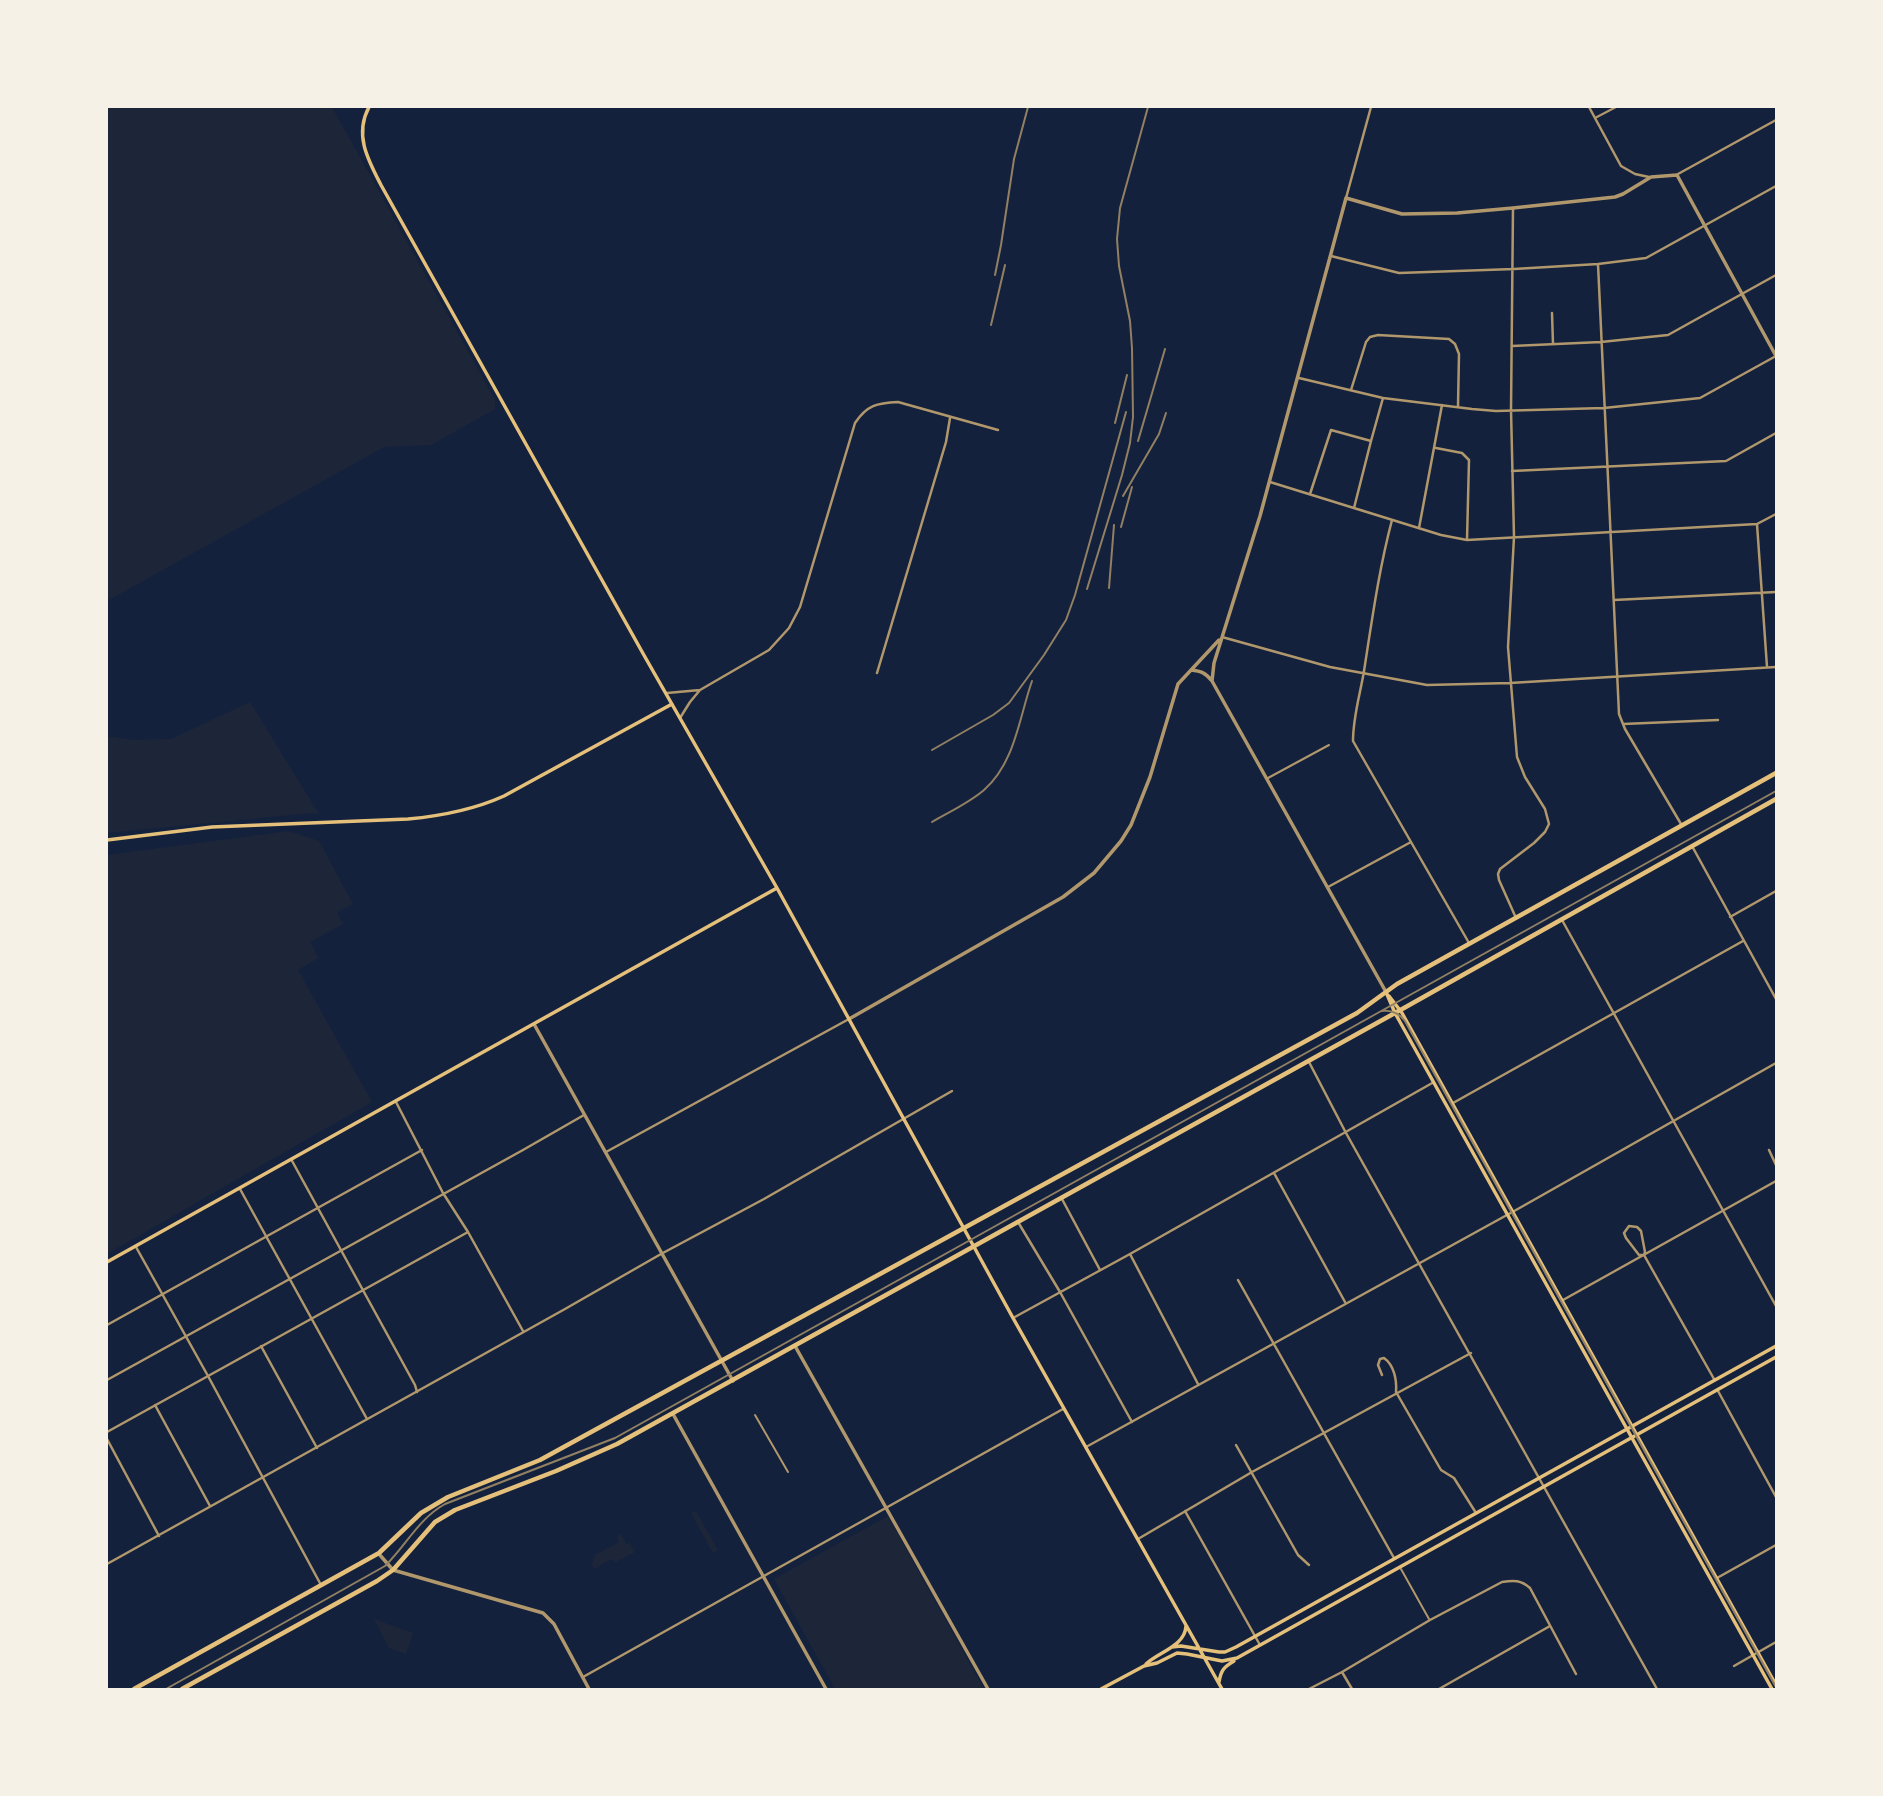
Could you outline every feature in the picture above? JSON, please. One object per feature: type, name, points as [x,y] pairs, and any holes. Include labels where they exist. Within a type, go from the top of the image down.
[{"type":"main road","points":[[369,107],[363,120],[362,139],[373,169],[1222,1689]]},
{"type":"main road","points":[[107,840],[256,824],[408,820],[464,810],[504,796],[672,704]]},
{"type":"main road","points":[[134,1689],[379,1553],[421,1513],[448,1497],[540,1460],[964,1229],[1357,1013],[1386,992],[1469,943],[1776,773]]},
{"type":"main road","points":[[183,1689],[377,1581],[393,1570],[435,1522],[455,1510],[611,1447],[673,1414],[1776,799]]},
{"type":"main road","points":[[107,1262],[777,888]]},
{"type":"main road","points":[[1386,992],[1563,1300],[1776,1685]]},
{"type":"main road","points":[[1398,1012],[1434,1082],[1772,1689]]},
{"type":"main road","points":[[1172,1647],[1225,1652],[1776,1346]]},
{"type":"main road","points":[[1219,1684],[1223,1668],[1237,1658],[1776,1357]]},
{"type":"main road","points":[[1406,1553],[1411,1561]]},
{"type":"main road","points":[[1101,1689],[1172,1647],[1182,1639],[1186,1624]]},
{"type":"main road","points":[[1144,1666],[1177,1653],[1222,1661],[1237,1658]]},
{"type":"street","points":[[1212,681],[1221,638],[1240,583],[1299,378],[1371,107]]},
{"type":"street","points":[[1589,107],[1621,166],[1635,174],[1651,177],[1677,175],[1776,120]]},
{"type":"street","points":[[1595,118],[1616,107]]},
{"type":"street","points":[[1299,378],[1383,398],[1496,411],[1604,408],[1700,398],[1776,356],[1677,175]]},
{"type":"street","points":[[1346,198],[1402,214],[1457,213],[1615,197],[1651,177]]},
{"type":"street","points":[[1331,256],[1399,273],[1598,264],[1646,258],[1776,186]]},
{"type":"street","points":[[1513,208],[1511,410],[1514,537],[1508,648],[1510,683],[1517,757],[1525,777],[1545,809],[1549,824],[1534,843],[1500,869],[1498,874],[1516,918]]},
{"type":"street","points":[[1598,264],[1619,714],[1682,825]]},
{"type":"street","points":[[1512,346],[1601,342],[1668,335],[1776,275]]},
{"type":"street","points":[[1552,313],[1553,344]]},
{"type":"street","points":[[1351,390],[1370,337],[1378,335],[1449,339],[1455,344],[1459,354],[1458,407]]},
{"type":"street","points":[[1354,508],[1383,398]]},
{"type":"street","points":[[680,718],[700,690],[769,650],[789,628],[800,607],[855,423],[864,409],[882,403],[898,402],[998,430]]},
{"type":"street","points":[[1419,528],[1442,405]]},
{"type":"street","points":[[877,673],[946,442],[950,418]]},
{"type":"street","points":[[1310,494],[1331,430],[1371,441]]},
{"type":"street","points":[[1512,471],[1726,461],[1776,433]]},
{"type":"street","points":[[1435,448],[1462,453],[1469,460],[1467,540]]},
{"type":"street","points":[[1270,482],[1441,535],[1467,540],[1757,524],[1776,514]]},
{"type":"street","points":[[1392,520],[1355,709],[1353,741],[1469,943]]},
{"type":"street","points":[[1757,524],[1767,667]]},
{"type":"street","points":[[1614,600],[1776,592]]},
{"type":"street","points":[[605,1152],[849,1019],[1063,897],[1094,873],[1131,825],[1150,778],[1178,684],[1221,638]]},
{"type":"street","points":[[1221,638],[1330,667],[1427,685],[1510,683],[1776,667]]},
{"type":"street","points":[[1191,670],[1208,675],[1212,681],[1386,992]]},
{"type":"street","points":[[666,693],[700,690]]},
{"type":"street","points":[[1623,724],[1718,720]]},
{"type":"street","points":[[1267,779],[1329,745]]},
{"type":"street","points":[[1327,888],[1411,842]]},
{"type":"street","points":[[1692,846],[1776,999]]},
{"type":"street","points":[[1730,917],[1776,891]]},
{"type":"street","points":[[1562,920],[1776,1306]]},
{"type":"street","points":[[1452,1103],[1743,941]]},
{"type":"street","points":[[534,1024],[733,1381]]},
{"type":"street","points":[[1309,1061],[1346,1133],[1657,1689]]},
{"type":"street","points":[[1086,1447],[1508,1215],[1776,1063]]},
{"type":"street","points":[[1013,1318],[1434,1082]]},
{"type":"street","points":[[107,1564],[764,1199],[952,1091]]},
{"type":"street","points":[[396,1102],[443,1193],[524,1332]]},
{"type":"street","points":[[107,1380],[584,1115]]},
{"type":"street","points":[[107,1325],[422,1150]]},
{"type":"street","points":[[1769,1150],[1776,1165]]},
{"type":"street","points":[[291,1159],[417,1392]]},
{"type":"street","points":[[1274,1173],[1346,1303]]},
{"type":"street","points":[[1563,1300],[1776,1181]]},
{"type":"street","points":[[239,1188],[367,1419]]},
{"type":"street","points":[[1061,1198],[1100,1270]]},
{"type":"street","points":[[1018,1222],[1132,1422]]},
{"type":"street","points":[[1644,1255],[1639,1255],[1626,1238],[1625,1233],[1629,1226],[1637,1227],[1641,1231],[1644,1255],[1715,1380]]},
{"type":"street","points":[[107,1432],[468,1232]]},
{"type":"street","points":[[135,1246],[321,1585]]},
{"type":"street","points":[[1130,1254],[1198,1385]]},
{"type":"street","points":[[1238,1280],[1395,1559]]},
{"type":"street","points":[[261,1346],[317,1448]]},
{"type":"street","points":[[795,1346],[988,1689]]},
{"type":"street","points":[[1138,1539],[1252,1472],[1471,1353]]},
{"type":"street","points":[[1382,1375],[1378,1365],[1380,1359],[1384,1358],[1389,1361],[1397,1383],[1396,1392],[1441,1470],[1459,1484],[1476,1513]]},
{"type":"street","points":[[1718,1391],[1776,1497]]},
{"type":"street","points":[[155,1405],[210,1506]]},
{"type":"street","points":[[583,1677],[1064,1408]]},
{"type":"street","points":[[673,1414],[826,1689]]},
{"type":"street","points":[[755,1415],[788,1472]]},
{"type":"street","points":[[107,1439],[159,1536]]},
{"type":"street","points":[[1236,1445],[1298,1555],[1309,1565]]},
{"type":"street","points":[[1185,1511],[1260,1645]]},
{"type":"street","points":[[1717,1577],[1776,1545]]},
{"type":"street","points":[[379,1553],[393,1570],[544,1613],[554,1624],[589,1689]]},
{"type":"street","points":[[1400,1567],[1430,1620]]},
{"type":"street","points":[[1309,1689],[1430,1620],[1502,1582],[1515,1580],[1530,1588],[1576,1674]]},
{"type":"street","points":[[1439,1689],[1550,1626]]},
{"type":"street","points":[[1734,1666],[1776,1642]]},
{"type":"street","points":[[1342,1672],[1352,1689]]},
{"type":"shaded area","points":[[107,107],[332,107],[495,400],[495,409],[431,445],[384,447],[107,601]]},
{"type":"shaded area","points":[[250,702],[319,814],[107,833],[107,736],[133,740],[171,739]]},
{"type":"shaded area","points":[[289,831],[319,841],[353,904],[337,912],[343,924],[310,942],[319,958],[298,970],[372,1102],[107,1254],[107,855]]},
{"type":"shaded area","points":[[696,1511],[718,1550],[713,1553],[691,1513]]},
{"type":"shaded area","points":[[888,1516],[984,1689],[835,1689],[774,1579]]},
{"type":"shaded area","points":[[621,1534],[626,1544],[630,1543],[635,1552],[616,1562],[611,1559],[594,1569],[592,1564],[595,1555],[619,1542],[617,1537]]},
{"type":"shaded area","points":[[374,1619],[413,1633],[406,1654],[389,1648]]},
{"type":"tram line","points":[[166,1689],[385,1566],[427,1517],[445,1504],[615,1438],[1776,791]]},
{"type":"tram line","points":[[1382,1011],[1395,1013],[1405,1021],[1776,1687]]},
{"type":"railway","points":[[995,275],[1014,159],[1028,107]]},
{"type":"railway","points":[[1087,589],[1130,443],[1133,417],[1132,348],[1117,239],[1120,208],[1148,107]]},
{"type":"railway","points":[[991,325],[1005,265]]},
{"type":"railway","points":[[1138,441],[1165,349]]},
{"type":"railway","points":[[1115,423],[1127,375]]},
{"type":"railway","points":[[932,750],[1009,703],[1066,620],[1126,412]]},
{"type":"railway","points":[[1123,496],[1159,434],[1166,413]]},
{"type":"railway","points":[[1121,527],[1132,487]]},
{"type":"railway","points":[[1109,588],[1114,525]]},
{"type":"railway","points":[[932,822],[984,790],[1003,767],[1015,739],[1032,681]]}]
